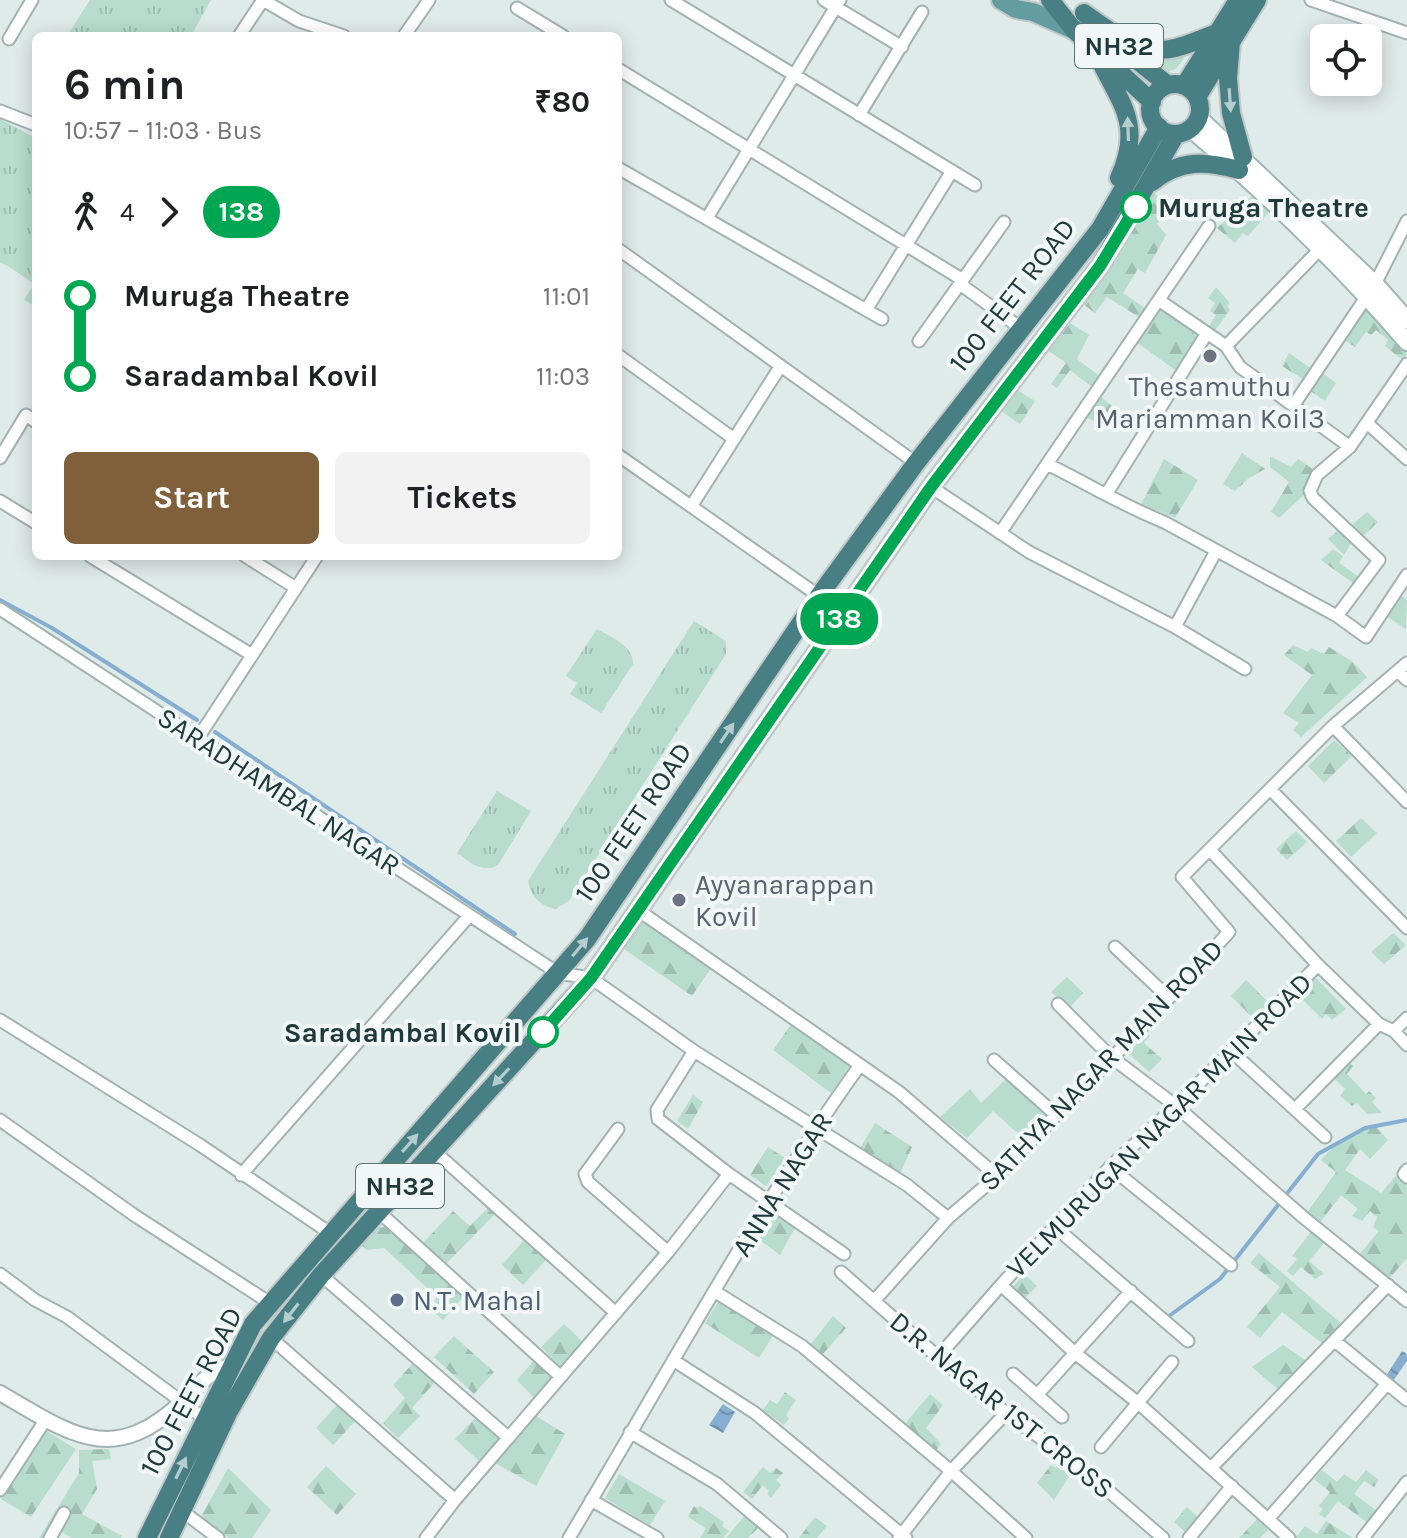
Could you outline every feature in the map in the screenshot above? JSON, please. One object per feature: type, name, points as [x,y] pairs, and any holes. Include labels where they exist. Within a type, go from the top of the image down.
[{"type":"highway","name":"NH32","points":[[1050,0],[1074,30],[1152,102]]},
{"type":"highway","points":[[1149,185],[1163,173],[1188,163],[1241,164],[1231,113],[1224,38],[1238,0]]},
{"type":"highway","points":[[1183,89],[1257,0]]},
{"type":"highway","name":"NH32","points":[[1081,7],[1097,29],[1183,89]]},
{"type":"highway","points":[[1081,7],[1113,33],[1135,45],[1153,50],[1174,49],[1224,38]]},
{"type":"highway","points":[[1095,49],[1118,91],[1127,115],[1129,133],[1127,160],[1104,209],[1100,229]]},
{"type":"highway","points":[[1161,89],[1183,89],[1200,104],[1181,127],[1151,115],[1152,102],[1161,89]]},
{"type":"highway","name":"100 FEET ROAD","points":[[147,1538],[253,1324],[587,939],[819,596],[916,463],[1181,127]]},
{"type":"highway","name":"100 FEET ROAD","points":[[169,1538],[234,1401],[271,1338],[321,1275],[591,978],[931,487],[1100,266],[1181,127]]},
{"type":"main road","points":[[1001,0],[1016,9],[1028,6],[1074,30],[1097,29]]},
{"type":"main road","points":[[1181,127],[1241,164],[1371,290],[1407,342]]},
{"type":"main road","points":[[1241,164],[1321,248],[1371,290],[1405,312]]},
{"type":"street","points":[[9,39],[32,0]]},
{"type":"street","points":[[242,32],[263,0],[299,21],[332,32]]},
{"type":"street","points":[[407,32],[426,4],[411,0]]},
{"type":"street","points":[[671,0],[975,185]]},
{"type":"street","points":[[824,0],[838,4],[902,47]]},
{"type":"street","points":[[1311,0],[1407,33]]},
{"type":"street","points":[[707,218],[838,4]]},
{"type":"street","points":[[517,8],[556,32]]},
{"type":"street","points":[[859,115],[922,12]]},
{"type":"street","points":[[622,71],[908,244],[1022,329]]},
{"type":"street","points":[[0,111],[32,123]]},
{"type":"street","points":[[622,170],[882,319]]},
{"type":"street","points":[[866,310],[952,171]]},
{"type":"street","points":[[1293,406],[1371,290],[1407,221]]},
{"type":"street","points":[[919,341],[1004,222]]},
{"type":"street","points":[[1000,533],[1209,226]]},
{"type":"street","points":[[1226,346],[1321,248]]},
{"type":"street","points":[[622,252],[916,463]]},
{"type":"street","points":[[1160,301],[1226,346],[1240,367],[1350,447]]},
{"type":"street","points":[[1107,493],[1207,333]]},
{"type":"street","points":[[622,358],[734,439]]},
{"type":"street","points":[[1337,616],[1379,560],[1313,498],[1310,491],[1317,475],[1350,447],[1407,364]]},
{"type":"street","points":[[692,505],[780,367]]},
{"type":"street","points":[[0,458],[31,418]]},
{"type":"street","points":[[1367,423],[1407,459]]},
{"type":"street","points":[[622,458],[819,596]]},
{"type":"street","points":[[1047,464],[1337,616],[1366,637],[1407,575]]},
{"type":"street","points":[[931,487],[1029,552],[1175,627],[1245,669]]},
{"type":"street","points":[[0,501],[32,521]]},
{"type":"street","points":[[1175,627],[1216,551]]},
{"type":"street","points":[[97,560],[252,655]]},
{"type":"street","points":[[251,560],[296,588]]},
{"type":"street","points":[[198,738],[314,560]]},
{"type":"street","name":"SARADHAMBAL NAGAR","points":[[0,609],[558,973]]},
{"type":"street","name":"SATHYA NAGAR MAIN ROAD","points":[[874,1301],[948,1218],[997,1176],[1229,932],[1182,877],[1333,726],[1404,671]]},
{"type":"street","points":[[1333,726],[1407,802]]},
{"type":"street","points":[[1270,789],[1407,928]]},
{"type":"street","points":[[1211,851],[1318,965],[1379,1024],[1394,1031],[1407,1045]]},
{"type":"street","points":[[638,910],[928,1115],[997,1176]]},
{"type":"street","points":[[241,1175],[469,916]]},
{"type":"street","points":[[1115,947],[1169,998]]},
{"type":"street","name":"VELMURUGAN NAGAR MAIN ROAD","points":[[938,1357],[1110,1167],[1318,965]]},
{"type":"street","points":[[558,973],[591,978],[694,1051],[907,1185],[948,1218]]},
{"type":"street","points":[[1058,1004],[1111,1057],[1176,1106],[1288,1204],[1407,1301]]},
{"type":"street","points":[[1394,1031],[1407,1018]]},
{"type":"street","points":[[0,1020],[200,1145],[330,1233]]},
{"type":"street","points":[[1296,1108],[1379,1024]]},
{"type":"street","points":[[694,1051],[657,1110],[658,1119],[729,1174],[844,1254]]},
{"type":"street","points":[[1231,1051],[1325,1137]]},
{"type":"street","points":[[994,1060],[1055,1114]]},
{"type":"street","name":"ANNA NAGAR","points":[[569,1538],[769,1201],[860,1065]]},
{"type":"street","points":[[0,1120],[134,1215],[270,1303]]},
{"type":"street","points":[[618,1129],[594,1158],[585,1174],[588,1182],[668,1252]]},
{"type":"street","points":[[433,1150],[616,1313]]},
{"type":"street","points":[[1110,1167],[1231,1265]]},
{"type":"street","points":[[1407,1170],[1404,1174],[1407,1177]]},
{"type":"street","points":[[426,1538],[455,1500],[668,1252],[729,1174]]},
{"type":"street","points":[[378,1211],[560,1376]]},
{"type":"street","points":[[1055,1227],[1188,1341]]},
{"type":"street","name":"D.R. NAGAR 1ST CROSS","points":[[841,1272],[938,1357],[1006,1413],[1083,1469],[1163,1538]]},
{"type":"street","points":[[0,1274],[35,1300],[67,1317],[205,1419]]},
{"type":"street","points":[[321,1275],[509,1438]]},
{"type":"street","points":[[1001,1285],[1289,1538]]},
{"type":"street","points":[[1211,1468],[1388,1285]]},
{"type":"street","points":[[714,1291],[802,1346],[1026,1538]]},
{"type":"street","points":[[1037,1395],[1131,1291]]},
{"type":"street","points":[[271,1338],[455,1500]]},
{"type":"street","points":[[1336,1342],[1407,1400]]},
{"type":"street","points":[[673,1360],[755,1413],[902,1537],[951,1471],[1006,1413]]},
{"type":"street","points":[[1101,1447],[1172,1362]]},
{"type":"street","points":[[0,1393],[46,1419],[89,1438],[108,1441],[126,1438],[143,1430],[181,1403],[215,1369],[231,1366]]},
{"type":"street","points":[[1013,1374],[1062,1417]]},
{"type":"street","points":[[1268,1519],[1386,1385]]},
{"type":"street","points":[[0,1490],[46,1419]]},
{"type":"street","points":[[630,1432],[717,1484],[781,1538]]},
{"type":"street","points":[[1363,1538],[1407,1482]]},
{"type":"street","points":[[1189,1538],[1232,1486]]},
{"type":"street","points":[[591,1500],[657,1538]]},
{"type":"street","points":[[182,1511],[218,1538]]},
{"type":"street","points":[[50,1538],[64,1513]]},
{"type":"green space","points":[[90,0],[211,0],[193,32],[70,32]]},
{"type":"green space","points":[[1186,55],[1176,69],[1167,72],[1144,56],[1165,59]]},
{"type":"green space","points":[[0,119],[32,136],[32,283],[0,263]]},
{"type":"green space","points":[[1149,190],[1171,204],[1157,224],[1166,235],[1145,273],[1138,269],[1123,293],[1149,311],[1142,319],[1107,297],[1095,313],[1079,301]]},
{"type":"green space","points":[[1252,196],[1270,211],[1248,236],[1243,233],[1235,243],[1217,228]]},
{"type":"green space","points":[[32,287],[32,305],[24,300]]},
{"type":"green space","points":[[1216,287],[1230,303],[1227,306],[1230,310],[1214,332],[1208,328],[1216,315],[1210,311],[1215,303],[1208,298]]},
{"type":"green space","points":[[1365,302],[1407,348],[1405,362],[1385,346],[1388,340],[1376,330],[1371,335],[1366,332],[1355,347],[1341,337]]},
{"type":"green space","points":[[1159,307],[1201,335],[1178,372],[1135,341]]},
{"type":"green space","points":[[1064,319],[1089,335],[1077,359],[1101,377],[1094,388],[1070,370],[1057,388],[1051,384],[1066,363],[1043,347]]},
{"type":"green space","points":[[1289,353],[1313,370],[1306,381],[1282,366]]},
{"type":"green space","points":[[1321,372],[1336,383],[1325,401],[1309,390]]},
{"type":"green space","points":[[1014,388],[1035,401],[1020,424],[998,409]]},
{"type":"green space","points":[[1100,396],[1113,407],[1102,425],[1086,417]]},
{"type":"green space","points":[[1242,453],[1265,469],[1235,491],[1223,484]]},
{"type":"green space","points":[[1270,456],[1291,467],[1298,459],[1314,470],[1305,494],[1279,518],[1271,512],[1289,482],[1270,467]]},
{"type":"green space","points":[[1164,459],[1198,480],[1175,518],[1157,510],[1139,508]]},
{"type":"green space","points":[[1367,512],[1378,522],[1361,538],[1349,527]]},
{"type":"green space","points":[[1341,528],[1353,540],[1344,555],[1328,539]]},
{"type":"green space","points":[[1333,549],[1343,556],[1339,563],[1359,577],[1354,584],[1321,560]]},
{"type":"green space","points":[[1400,594],[1407,600],[1406,629],[1385,615]]},
{"type":"green space","points":[[694,621],[726,641],[726,654],[569,901],[555,909],[544,905],[531,892],[528,881]]},
{"type":"green space","points":[[597,629],[626,647],[633,664],[601,713],[570,694],[577,683],[566,676]]},
{"type":"green space","points":[[1293,645],[1308,652],[1311,648],[1324,654],[1329,647],[1353,662],[1367,677],[1301,737],[1293,730],[1299,723],[1283,713],[1312,675],[1284,655]]},
{"type":"green space","points":[[1334,740],[1352,756],[1324,783],[1308,766]]},
{"type":"green space","points":[[497,791],[531,811],[498,865],[481,868],[457,853]]},
{"type":"green space","points":[[1361,818],[1377,833],[1351,857],[1336,841]]},
{"type":"green space","points":[[1296,831],[1307,842],[1287,860],[1276,849]]},
{"type":"green space","points":[[642,921],[711,968],[692,996],[621,947]]},
{"type":"green space","points":[[1393,933],[1406,945],[1384,964],[1371,952]]},
{"type":"green space","points":[[1314,976],[1346,1009],[1332,1020],[1326,1014],[1322,1019],[1296,993]]},
{"type":"green space","points":[[1067,977],[1083,993],[1069,1008],[1051,992]]},
{"type":"green space","points":[[1246,980],[1272,1006],[1256,1021],[1231,996]]},
{"type":"green space","points":[[792,1023],[851,1064],[831,1093],[773,1050]]},
{"type":"green space","points":[[1144,1030],[1150,1036],[1144,1043],[1162,1059],[1149,1072],[1125,1050]]},
{"type":"green space","points":[[1346,1061],[1353,1066],[1347,1074],[1366,1094],[1369,1091],[1376,1098],[1372,1102],[1382,1113],[1367,1114],[1357,1103],[1352,1106],[1340,1096],[1345,1089],[1332,1076]]},
{"type":"green space","points":[[1007,1078],[1049,1113],[1022,1137],[993,1111],[967,1138],[940,1117],[970,1089],[981,1103]]},
{"type":"green space","points":[[693,1095],[703,1102],[688,1129],[677,1121]]},
{"type":"green space","points":[[875,1123],[912,1147],[899,1176],[859,1150]]},
{"type":"green space","points":[[1375,1126],[1388,1140],[1370,1159],[1360,1149],[1345,1170],[1381,1193],[1399,1172],[1407,1180],[1407,1258],[1388,1280],[1358,1256],[1379,1231],[1373,1227],[1377,1217],[1370,1211],[1362,1221],[1352,1216],[1358,1209],[1341,1195],[1318,1225],[1306,1214],[1336,1172],[1321,1160],[1345,1139]]},
{"type":"green space","points":[[768,1147],[785,1158],[766,1186],[750,1175]]},
{"type":"green space","points":[[490,1206],[496,1213],[445,1265],[422,1244],[453,1211],[470,1226]]},
{"type":"green space","points":[[769,1211],[796,1226],[780,1255],[754,1236]]},
{"type":"green space","points":[[388,1227],[464,1296],[443,1320],[435,1313],[436,1296],[384,1248],[367,1250],[358,1242],[371,1228]]},
{"type":"green space","points":[[1311,1232],[1324,1243],[1309,1261],[1324,1274],[1315,1279],[1301,1267],[1293,1276],[1287,1271],[1297,1259],[1292,1256]]},
{"type":"green space","points":[[525,1239],[547,1259],[523,1285],[502,1265]]},
{"type":"green space","points":[[1259,1253],[1343,1325],[1323,1344],[1282,1312],[1260,1338],[1247,1327],[1280,1287],[1250,1263]]},
{"type":"green space","points":[[1024,1274],[1037,1286],[1023,1300],[1011,1289]]},
{"type":"green space","points":[[720,1299],[774,1334],[759,1358],[705,1323]]},
{"type":"green space","points":[[833,1316],[846,1328],[822,1355],[811,1344]]},
{"type":"green space","points":[[564,1324],[584,1343],[562,1368],[541,1347]]},
{"type":"green space","points":[[454,1336],[494,1372],[474,1394],[434,1357]]},
{"type":"green space","points":[[1283,1345],[1307,1361],[1280,1391],[1252,1367]]},
{"type":"green space","points":[[536,1358],[556,1376],[536,1400],[517,1380]]},
{"type":"green space","points":[[413,1363],[435,1382],[412,1408],[420,1416],[398,1438],[383,1423],[405,1398],[393,1385]]},
{"type":"green space","points":[[785,1392],[796,1400],[786,1415],[789,1419],[784,1425],[763,1410],[770,1400],[777,1404]]},
{"type":"green space","points":[[930,1394],[943,1405],[926,1428],[941,1444],[932,1455],[903,1426]]},
{"type":"green space","points":[[339,1403],[357,1419],[333,1445],[316,1428]]},
{"type":"green space","points":[[533,1414],[565,1434],[536,1486],[493,1462]]},
{"type":"green space","points":[[478,1415],[504,1439],[481,1463],[455,1439]]},
{"type":"green space","points":[[45,1430],[76,1449],[31,1517],[1,1499]]},
{"type":"green space","points":[[109,1449],[111,1459],[92,1461],[97,1489],[82,1514],[121,1538],[72,1538],[62,1532],[58,1538],[39,1538],[79,1473],[79,1450]]},
{"type":"green space","points":[[1063,1460],[1074,1469],[1054,1500],[1037,1483],[1051,1465],[1056,1468]]},
{"type":"green space","points":[[326,1466],[356,1494],[337,1515],[307,1487]]},
{"type":"green space","points":[[763,1467],[770,1473],[776,1468],[783,1473],[776,1480],[781,1485],[771,1498],[763,1485],[752,1499],[743,1492]]},
{"type":"green space","points":[[228,1468],[271,1510],[252,1538],[229,1538],[201,1517]]},
{"type":"green space","points":[[1322,1470],[1337,1482],[1344,1474],[1356,1482],[1366,1470],[1379,1480],[1374,1487],[1364,1481],[1354,1494],[1377,1511],[1368,1523],[1338,1501],[1325,1518],[1319,1514],[1323,1509],[1319,1506],[1330,1492],[1314,1479]]},
{"type":"green space","points":[[619,1474],[665,1501],[650,1525],[605,1498]]},
{"type":"green space","points":[[694,1506],[700,1506],[724,1522],[722,1526],[729,1531],[723,1538],[700,1538],[706,1528],[688,1517]]},
{"type":"green space","points":[[1187,1507],[1199,1518],[1185,1532],[1174,1522]]},
{"type":"green space","points":[[747,1513],[761,1525],[748,1538],[726,1538]]},
{"type":"green space","points":[[815,1517],[827,1526],[817,1538],[799,1538]]},
{"type":"green space","points":[[1257,1519],[1268,1530],[1260,1538],[1239,1538]]},
{"type":"green space","points":[[1326,1521],[1353,1538],[1289,1538],[1287,1529],[1297,1536],[1305,1526],[1317,1534]]},
{"type":"water","points":[[1402,1351],[1407,1354],[1407,1361],[1393,1381],[1386,1376]]},
{"type":"water","points":[[723,1404],[735,1412],[723,1433],[709,1425]]},
{"type":"waterway","points":[[0,600],[52,628],[197,720]]},
{"type":"waterway","points":[[215,732],[515,934]]},
{"type":"waterway","points":[[1169,1316],[1220,1279],[1318,1154],[1365,1128],[1407,1120]]},
{"type":"bus line","name":"138","points":[[543,1032],[591,978],[931,487],[1100,266],[1136,207]]},
{"type":"place","name":"Muruga Theatre","points":[[1136,207]]},
{"type":"place","name":"Thesamuthu Mariamman Koil3","points":[[1210,356]]},
{"type":"place","name":"Ayyanarappan Kovil","points":[[679,900]]},
{"type":"place","name":"Saradambal Kovil","points":[[543,1032]]},
{"type":"place","name":"N.T. Mahal","points":[[397,1300]]}]
